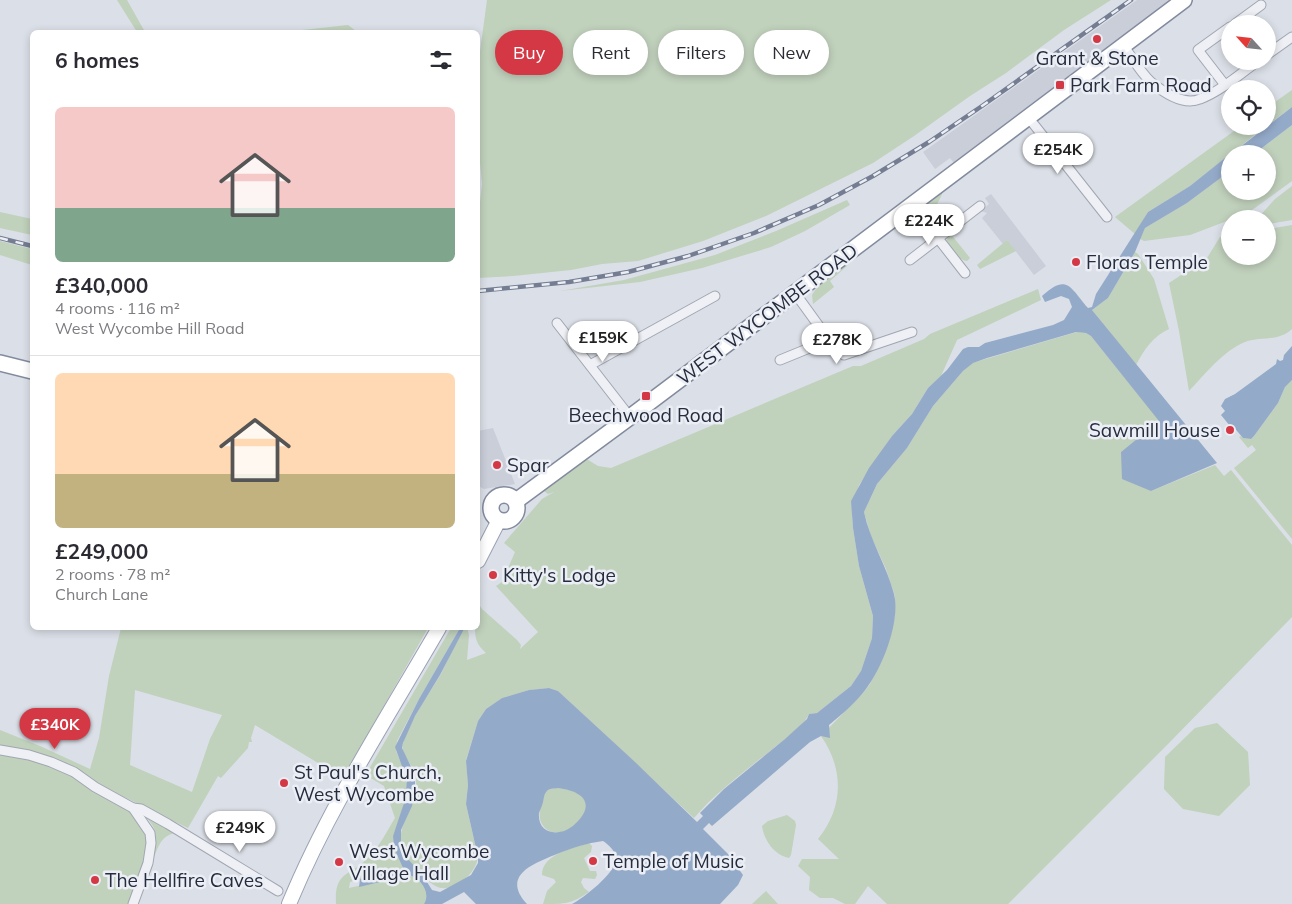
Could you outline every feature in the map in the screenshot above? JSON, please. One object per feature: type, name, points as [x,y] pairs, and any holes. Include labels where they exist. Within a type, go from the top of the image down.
[{"type":"highway","name":"WEST WYCOMBE ROAD","points":[[516,501],[1184,0]]},
{"type":"highway","points":[[0,363],[30,370]]},
{"type":"highway","points":[[500,495],[510,496],[516,501],[517,510],[515,515],[507,521],[499,520],[484,502],[500,495]]},
{"type":"main road","points":[[480,557],[499,520]]},
{"type":"main road","points":[[286,897],[366,753],[438,630]]},
{"type":"street","points":[[1247,15],[1261,4]]},
{"type":"street","points":[[1221,33],[1198,50],[1221,80]]},
{"type":"street","points":[[1276,48],[1292,37]]},
{"type":"street","points":[[1123,45],[1150,81],[1170,95],[1184,100],[1198,100],[1221,87]]},
{"type":"street","points":[[1232,80],[1246,70]]},
{"type":"street","points":[[1028,117],[1107,217]]},
{"type":"street","points":[[912,205],[965,273]]},
{"type":"street","points":[[910,260],[980,206]]},
{"type":"street","points":[[794,293],[829,340],[844,355],[912,332]]},
{"type":"street","points":[[590,365],[715,296]]},
{"type":"street","points":[[558,323],[630,417]]},
{"type":"street","points":[[780,360],[829,340]]},
{"type":"street","points":[[0,750],[29,755],[74,772],[95,787],[133,808],[141,809],[168,824],[286,897]]},
{"type":"street","points":[[133,808],[150,832],[151,838],[148,863],[133,904]]},
{"type":"shaded area","points":[[1137,0],[1172,0],[954,163],[950,158],[935,169],[923,152]]},
{"type":"shaded area","points":[[991,194],[1046,266],[1034,275],[1007,240],[1003,244],[982,218],[987,213],[981,211],[989,204],[985,198]]},
{"type":"shaded area","points":[[493,428],[515,484],[484,489],[480,487],[480,431]]},
{"type":"green space","points":[[117,0],[127,0],[144,30],[136,30]]},
{"type":"green space","points":[[487,0],[1111,0],[1064,30],[1006,73],[873,163],[766,216],[703,241],[638,261],[602,264],[571,270],[480,278],[480,202],[482,184],[480,162],[480,51]]},
{"type":"green space","points":[[348,25],[355,30],[302,30]]},
{"type":"green space","points":[[1292,90],[1292,107],[1276,119],[1276,101]]},
{"type":"green space","points":[[1292,125],[1292,181],[1276,193],[1276,145],[1266,145]]},
{"type":"green space","points":[[1229,135],[1255,135],[1242,145],[1221,145],[1221,162],[1190,186],[1148,212],[1135,234],[1115,217]]},
{"type":"green space","points":[[971,169],[943,192],[931,217],[925,208],[930,199]]},
{"type":"green space","points":[[1221,178],[1221,200],[1266,200],[1252,210],[1221,210],[1221,223],[1190,235],[1144,241],[1140,239],[1145,228],[1187,203]]},
{"type":"green space","points":[[1292,186],[1292,220],[1276,223],[1276,210],[1265,210],[1276,198]]},
{"type":"green space","points":[[847,200],[850,205],[805,231],[771,247],[702,268],[640,282],[560,291],[624,280],[715,255]]},
{"type":"green space","points":[[0,212],[30,219],[30,235],[0,228]]},
{"type":"green space","points":[[910,215],[919,219],[923,224],[892,230],[885,236],[883,234],[830,281],[834,287],[813,304],[812,295],[818,286],[901,219]]},
{"type":"green space","points":[[1292,225],[1292,329],[1281,336],[1251,340],[1237,346],[1215,364],[1189,391],[1169,283],[1207,258],[1221,237],[1221,265],[1276,265],[1276,228]]},
{"type":"green space","points":[[950,233],[970,258],[967,261],[958,257],[950,247],[947,241]]},
{"type":"green space","points":[[1007,240],[1016,251],[980,269],[977,265]]},
{"type":"green space","points":[[0,241],[30,248],[30,264],[0,255]]},
{"type":"green space","points":[[1135,252],[1154,279],[1169,329],[1158,335],[1142,354],[1136,365],[1092,310],[1108,298]]},
{"type":"green space","points":[[1038,289],[1041,300],[957,340],[941,376],[928,388],[912,414],[892,436],[859,485],[852,517],[853,528],[859,566],[873,616],[872,638],[861,671],[851,686],[817,713],[809,714],[786,739],[721,791],[694,818],[558,691],[549,688],[529,690],[502,698],[486,709],[478,721],[466,760],[468,785],[466,804],[478,857],[474,869],[465,879],[447,888],[441,888],[430,882],[411,863],[401,844],[403,825],[415,794],[416,784],[414,771],[403,752],[403,744],[414,717],[441,674],[459,630],[468,630],[469,635],[467,660],[486,653],[480,647],[475,635],[475,630],[480,630],[480,606],[517,640],[521,645],[520,649],[538,632],[496,586],[502,582],[515,552],[504,543],[542,499],[554,492],[548,494],[544,491],[585,458],[598,466],[611,468],[853,366],[861,366],[924,339],[930,334]]},
{"type":"green space","points":[[1077,332],[1086,333],[1091,336],[1160,421],[1121,452],[1151,491],[1215,465],[1224,476],[1231,470],[1292,545],[1292,617],[1008,904],[887,904],[868,886],[855,904],[845,904],[833,898],[820,898],[809,890],[810,877],[798,866],[802,859],[839,859],[818,839],[827,827],[833,814],[838,788],[834,762],[821,736],[870,684],[890,638],[895,616],[895,596],[886,569],[871,536],[864,512],[877,484],[907,448],[933,406],[972,363]]},
{"type":"green space","points":[[1292,380],[1292,539],[1234,468],[1256,450],[1252,445],[1248,448],[1239,437],[1251,439],[1254,436],[1278,403],[1285,387]]},
{"type":"green space","points":[[120,630],[427,630],[343,778],[255,725],[251,738],[252,742],[249,742],[248,748],[221,778],[218,776],[188,828],[112,791],[86,776],[0,749],[0,730],[90,769],[99,738],[109,676]],"holes":[[[135,690],[222,715],[210,739],[192,792],[130,765]]]},
{"type":"green space","points":[[450,630],[459,630],[397,741],[396,751],[406,775],[407,784],[403,809],[393,836],[394,848],[403,868],[350,882],[349,888],[409,875],[417,879],[424,886],[426,900],[424,904],[336,904],[336,893],[341,879],[373,853],[395,818],[384,786],[364,774],[369,769]]},
{"type":"green space","points":[[1217,723],[1248,752],[1250,785],[1219,816],[1183,809],[1164,789],[1165,757],[1195,728]]},
{"type":"green space","points":[[0,753],[26,757],[51,765],[72,775],[129,810],[146,832],[147,843],[144,863],[129,904],[0,904]]},
{"type":"green space","points":[[558,788],[576,792],[584,800],[586,809],[582,818],[574,826],[564,831],[554,832],[545,828],[542,824],[540,810],[548,789]]},
{"type":"green space","points":[[143,814],[180,832],[169,835],[162,841],[153,860],[156,835],[153,826]]},
{"type":"green space","points":[[787,815],[795,821],[796,825],[789,858],[774,850],[765,836],[762,826],[768,821]]},
{"type":"green space","points":[[589,843],[592,846],[591,852],[584,858],[590,871],[596,871],[597,875],[595,879],[583,878],[581,882],[589,892],[568,903],[543,904],[547,891],[556,882],[554,879],[542,875],[543,868],[547,862],[560,853]]},
{"type":"green space","points":[[766,891],[778,904],[752,904]]},
{"type":"water","points":[[1292,107],[1292,125],[1266,145],[1243,145],[1256,135],[1276,135],[1276,119]]},
{"type":"water","points":[[1221,161],[1221,178],[1187,203],[1145,228],[1135,252],[1108,298],[1092,310],[1217,463],[1151,491],[1122,479],[1121,452],[1159,421],[1091,336],[1086,333],[1076,332],[987,358],[973,363],[963,371],[933,406],[907,448],[877,484],[864,512],[870,533],[891,584],[895,605],[892,632],[876,673],[858,698],[829,725],[830,738],[821,736],[810,742],[712,826],[709,823],[703,829],[728,854],[743,875],[738,885],[720,904],[572,904],[598,885],[614,865],[616,860],[615,854],[610,846],[603,841],[585,844],[563,852],[539,862],[524,871],[517,885],[520,894],[527,904],[476,904],[464,892],[442,904],[424,904],[426,895],[424,886],[417,879],[409,875],[359,887],[360,879],[403,868],[394,848],[393,836],[405,800],[407,780],[395,747],[419,699],[459,630],[463,630],[440,675],[415,716],[402,748],[415,775],[415,788],[412,806],[401,830],[401,845],[405,856],[422,874],[432,890],[440,892],[471,875],[478,863],[466,804],[468,785],[466,761],[478,721],[486,709],[502,698],[529,690],[549,688],[558,691],[697,822],[703,816],[700,813],[724,789],[785,739],[807,719],[809,714],[817,713],[851,686],[861,671],[872,638],[873,616],[859,566],[851,501],[869,468],[892,436],[912,414],[928,388],[947,370],[963,349],[979,347],[985,343],[1053,325],[1064,320],[1072,307],[1069,299],[1061,296],[1045,302],[1042,296],[1057,285],[1063,284],[1068,286],[1088,308],[1092,307],[1096,294],[1148,212],[1190,186]],"holes":[[[558,788],[580,795],[586,804],[585,810],[582,817],[575,824],[564,831],[557,832],[551,832],[542,826],[539,821],[539,813],[545,793],[548,790]]]},
{"type":"water","points":[[1292,346],[1292,380],[1285,387],[1278,403],[1254,436],[1251,439],[1243,438],[1221,415],[1225,411],[1221,406],[1225,399],[1235,394],[1276,364],[1277,359],[1283,360],[1284,355]]},
{"type":"railway","points":[[480,291],[569,282],[628,272],[688,256],[754,233],[819,205],[873,176],[929,142],[1131,0]]},
{"type":"railway","points":[[0,238],[30,246]]},
{"type":"place","name":"Grant & Stone","points":[[1097,39]]},
{"type":"place","name":"Park Farm Road","points":[[1060,85]]},
{"type":"place","name":"Floras Temple","points":[[1076,262]]},
{"type":"place","name":"Beechwood Road","points":[[646,396]]},
{"type":"place","name":"Sawmill House","points":[[1230,430]]},
{"type":"place","name":"Spar","points":[[497,465]]},
{"type":"place","name":"Kitty's Lodge","points":[[493,575]]},
{"type":"place","name":"St Paul's Church, West Wycombe","points":[[284,783]]},
{"type":"place","name":"Temple of Music","points":[[593,861]]},
{"type":"place","name":"West Wycombe Village Hall","points":[[339,862]]},
{"type":"place","name":"The Hellfire Caves","points":[[95,880]]}]
